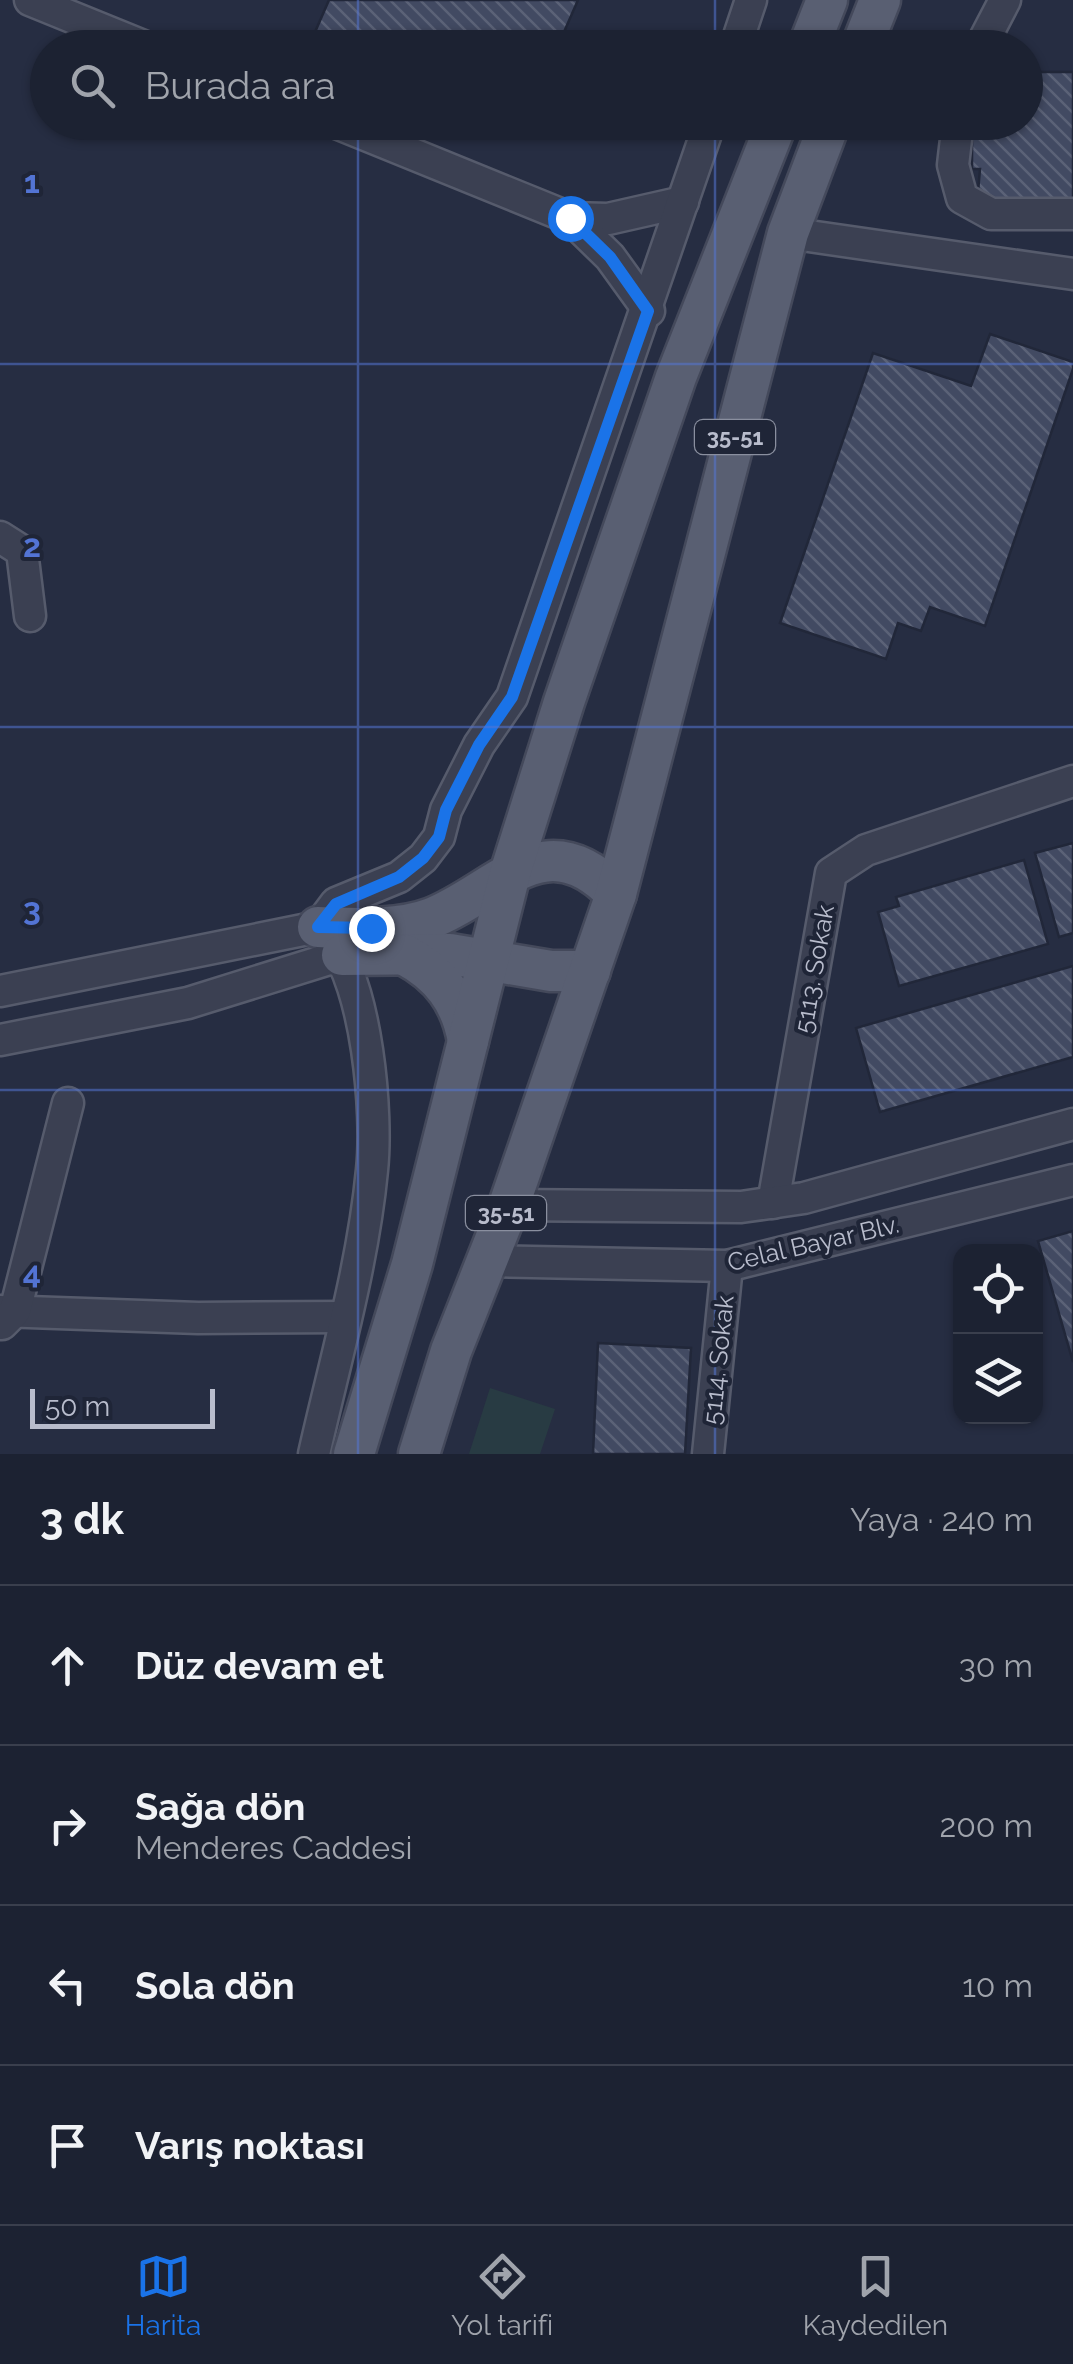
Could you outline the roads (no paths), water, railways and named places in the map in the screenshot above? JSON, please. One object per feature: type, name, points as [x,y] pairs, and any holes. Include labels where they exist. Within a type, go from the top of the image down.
[{"type":"main road","points":[[815,30],[827,0]]},
{"type":"main road","points":[[868,30],[880,0]]},
{"type":"main road","name":"35-51","points":[[354,1454],[412,1264],[511,870],[676,377],[770,140]]},
{"type":"main road","name":"35-51","points":[[420,1454],[451,1351],[510,1205],[616,894],[788,233],[823,140]]},
{"type":"main road","points":[[330,941],[371,928],[432,918],[511,870],[539,862],[568,864],[594,875],[616,894]]},
{"type":"main road","points":[[330,941],[405,955],[490,960],[551,972],[590,971]]},
{"type":"main road","points":[[405,955],[443,982],[460,1010],[468,1040]]},
{"type":"street","points":[[30,0],[104,30]]},
{"type":"street","points":[[741,30],[751,0]]},
{"type":"street","points":[[989,30],[1005,0]]},
{"type":"street","points":[[378,140],[570,218],[608,220],[683,202]]},
{"type":"street","points":[[314,1454],[373,1168],[359,1001],[330,941],[336,904],[399,877],[423,858],[439,837],[446,810],[479,745],[512,697],[704,140]]},
{"type":"street","points":[[956,140],[954,166],[962,198],[991,214],[1073,214]]},
{"type":"street","points":[[570,218],[610,257],[648,311]]},
{"type":"street","points":[[788,233],[1073,274]]},
{"type":"street","points":[[0,538],[22,552],[30,616]]},
{"type":"street","name":"5113. Sokak","points":[[773,1203],[832,873],[866,850],[1073,781]]},
{"type":"street","points":[[0,991],[330,941]]},
{"type":"street","points":[[0,1040],[188,1003],[330,941]]},
{"type":"street","points":[[68,1103],[5,1316],[345,1316]]},
{"type":"street","points":[[510,1205],[742,1207],[773,1203],[804,1198],[1073,1124]]},
{"type":"street","name":"Celal Bayar Blv.","points":[[488,1261],[727,1266],[1073,1180]]},
{"type":"street","name":"5114. Sokak","points":[[708,1454],[727,1266]]}]
